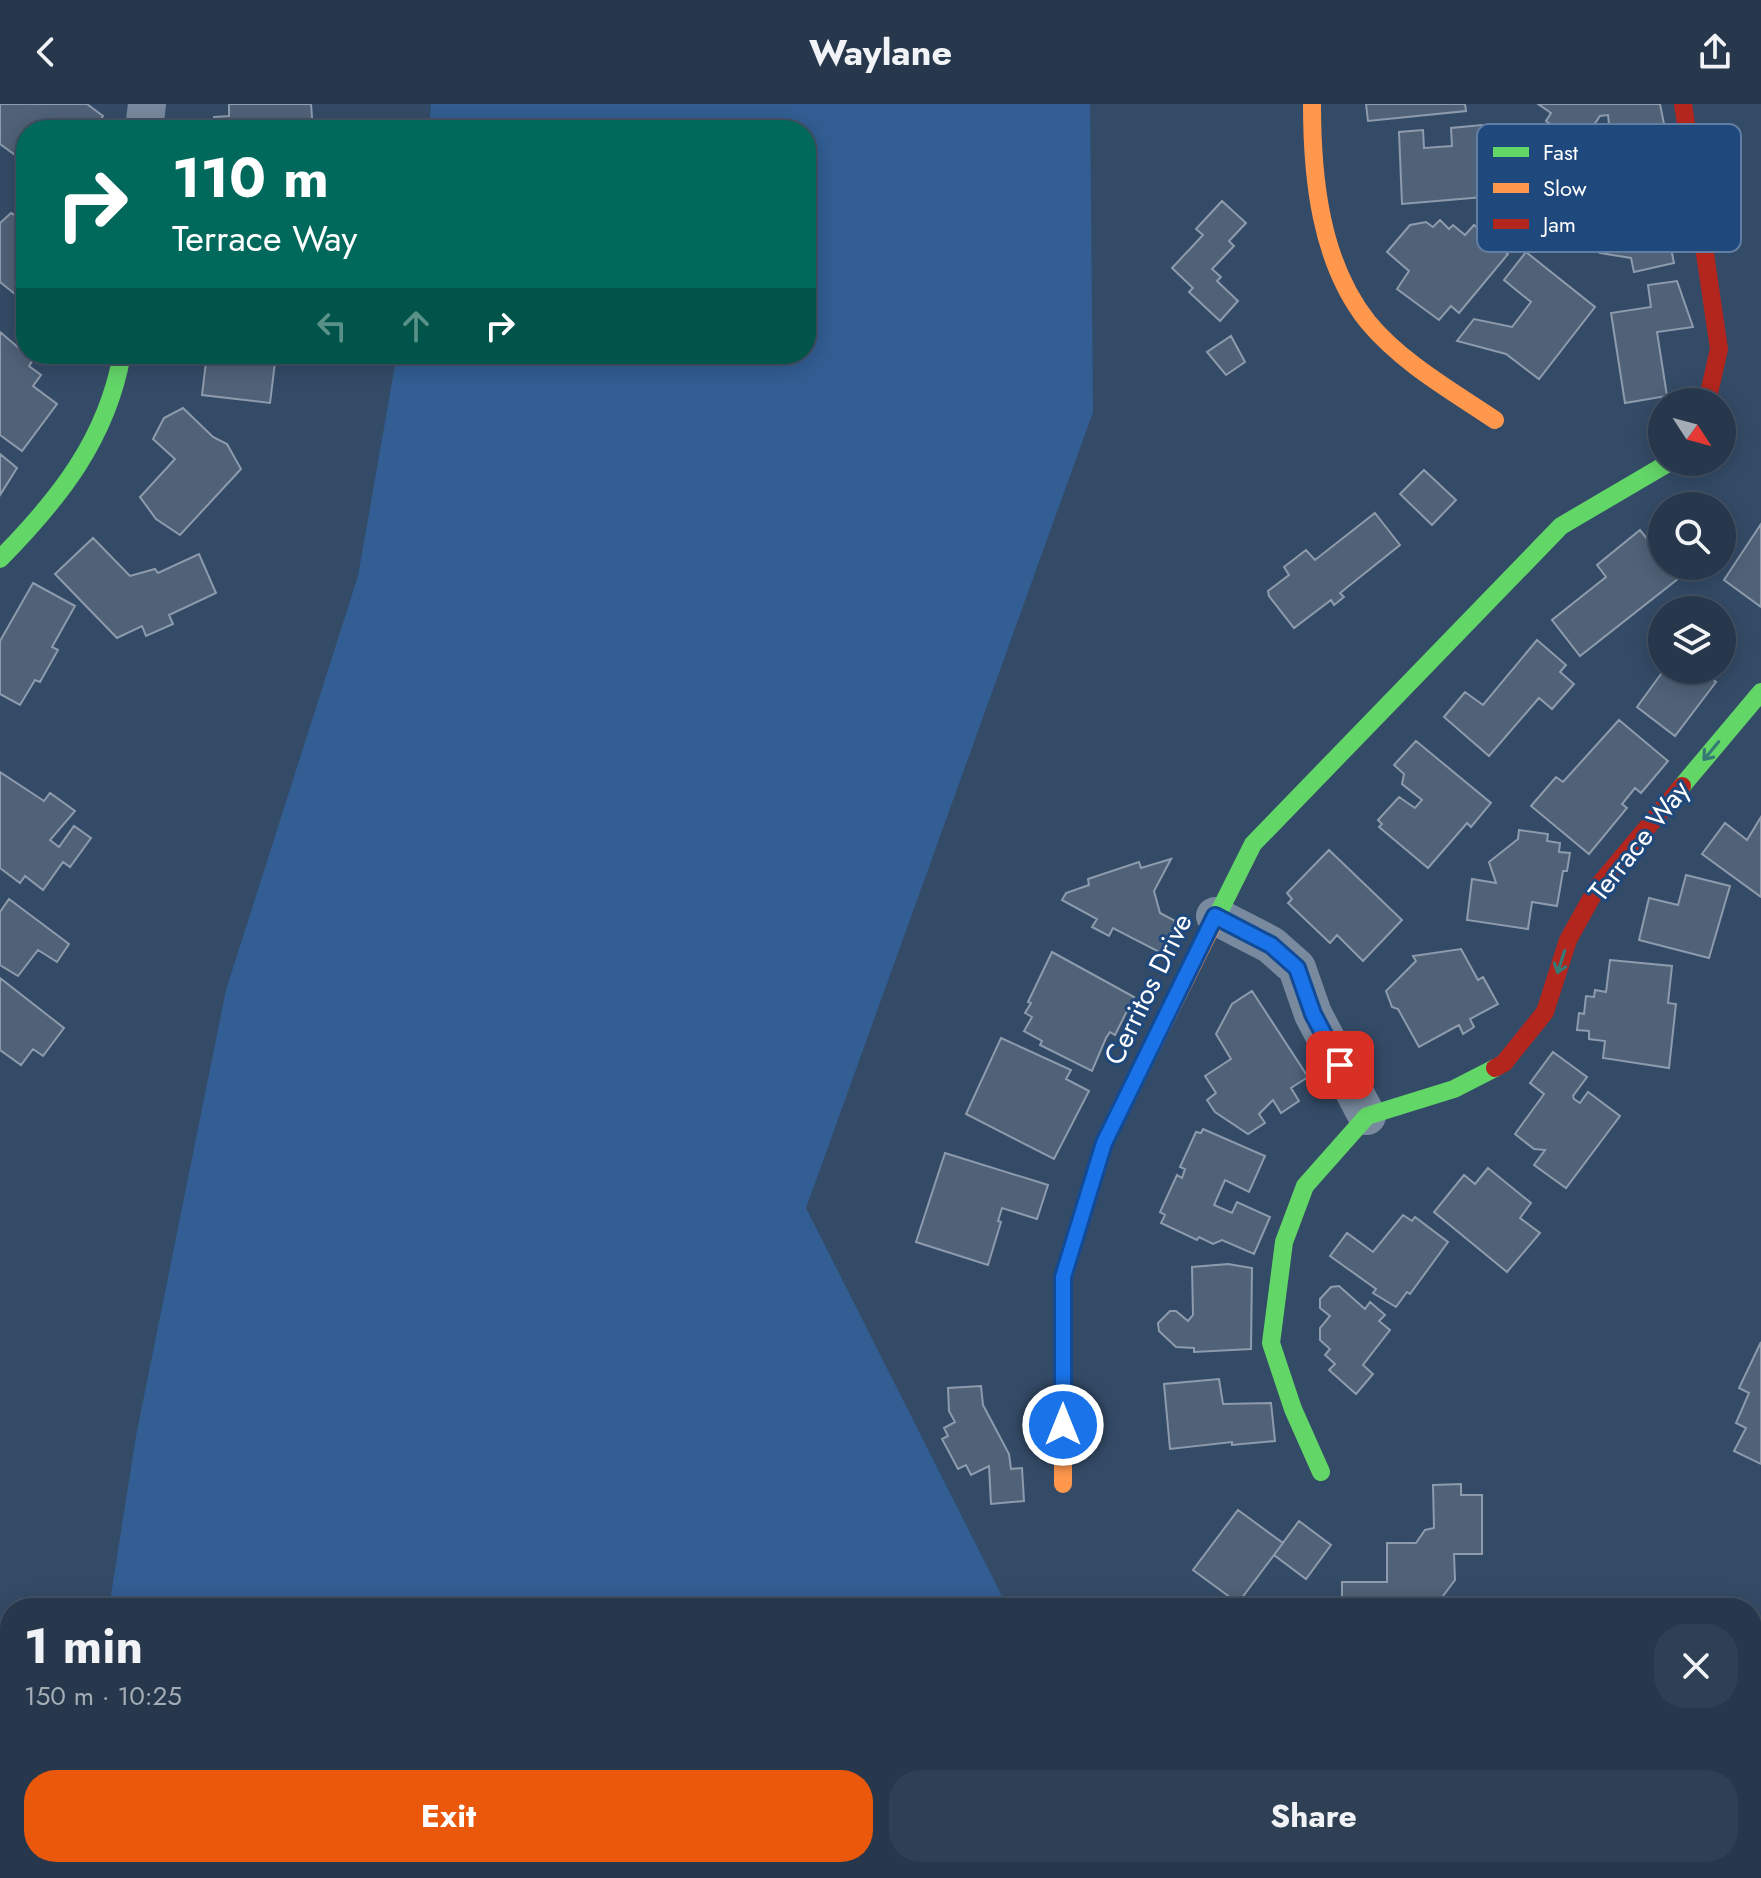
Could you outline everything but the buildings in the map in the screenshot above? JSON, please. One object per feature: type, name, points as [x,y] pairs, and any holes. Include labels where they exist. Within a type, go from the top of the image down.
[{"type":"street","points":[[1312,104],[1317,199],[1330,251],[1358,308],[1402,353],[1495,420]]},
{"type":"street","points":[[1683,104],[1686,124]]},
{"type":"street","points":[[1705,252],[1719,349],[1710,388]]},
{"type":"street","points":[[0,559],[58,495],[90,452],[109,411],[120,364]]},
{"type":"street","name":"Cerritos Drive","points":[[1063,1484],[1063,1277],[1104,1143],[1253,844],[1561,526],[1648,475]]},
{"type":"street","name":"Terrace Way","points":[[1367,1116],[1454,1089],[1504,1063],[1545,1012],[1568,940],[1598,886],[1761,692]]},
{"type":"street","points":[[1215,916],[1271,945],[1297,968],[1313,1014],[1367,1116],[1305,1186],[1284,1242],[1271,1343],[1293,1409],[1321,1472]]},
{"type":"shaded area","points":[[431,104],[1090,104],[1093,412],[806,1208],[1003,1598],[111,1598],[136,1436],[226,990],[358,576],[395,364],[816,364],[816,120],[430,120]]},
{"type":"traffic: fast","points":[[0,559],[42,514],[78,466],[105,413],[120,364]]},
{"type":"traffic: fast","points":[[1216,918],[1253,844],[1561,526],[1648,475]]},
{"type":"traffic: fast","points":[[1682,786],[1761,692]]},
{"type":"traffic: fast","points":[[1321,1472],[1293,1409],[1271,1343],[1284,1242],[1305,1186],[1367,1116],[1454,1089],[1495,1068]]},
{"type":"traffic: slow","points":[[1312,104],[1314,160],[1322,218],[1339,273],[1352,298],[1368,322],[1396,351],[1495,420]]},
{"type":"traffic: slow","points":[[1063,1484],[1063,1277],[1104,1143],[1216,918]]},
{"type":"traffic: jam","points":[[1683,104],[1686,124]]},
{"type":"traffic: jam","points":[[1705,252],[1719,349],[1710,388]]},
{"type":"traffic: jam","points":[[1495,1068],[1504,1063],[1545,1012],[1568,940],[1598,886],[1682,786]]},
{"type":"route","points":[[1063,1425],[1063,1277],[1104,1143],[1215,916],[1271,945],[1297,968],[1313,1014],[1340,1065]]}]
